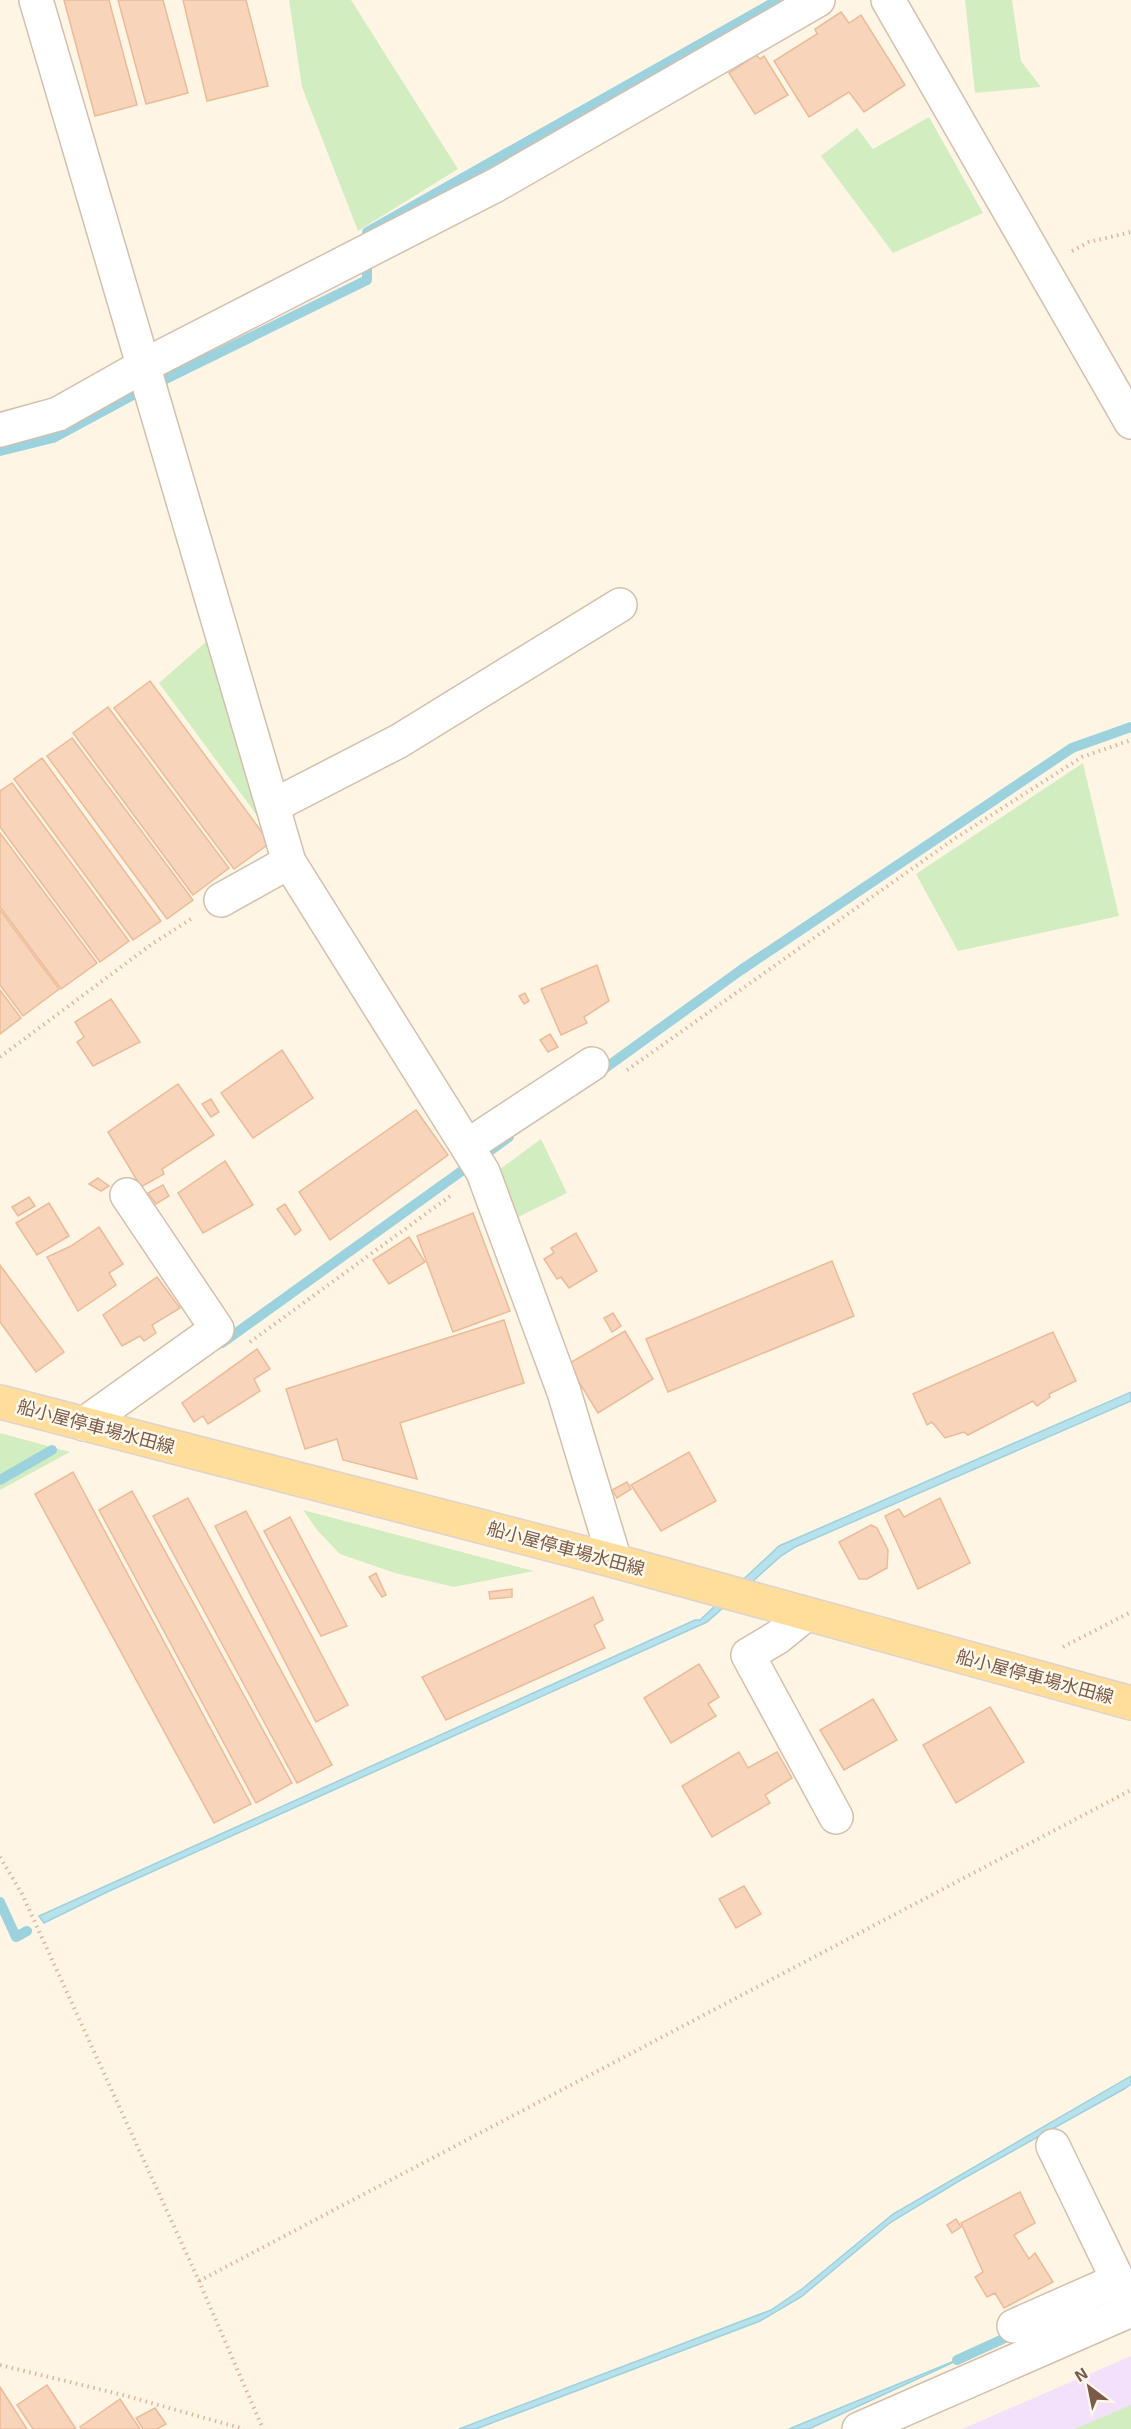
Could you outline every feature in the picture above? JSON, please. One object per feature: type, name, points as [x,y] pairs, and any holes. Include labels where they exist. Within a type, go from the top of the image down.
[{"type":"main road","name":"船小屋停車場水田線","points":[[0,1402],[615,1562],[1131,1703]]},
{"type":"street","points":[[36,0],[289,862],[475,1159],[564,1392],[615,1562]]},
{"type":"street","points":[[0,430],[58,414],[145,365],[496,184],[818,0]]},
{"type":"street","points":[[888,0],[1131,422]]},
{"type":"street","points":[[273,806],[399,741],[620,605]]},
{"type":"street","points":[[221,900],[289,862]]},
{"type":"street","points":[[475,1159],[605,1070]]},
{"type":"street","points":[[84,1424],[217,1329],[128,1196]]},
{"type":"street","points":[[805,1615],[778,1637],[748,1655],[836,1817]]},
{"type":"street","points":[[1053,2146],[1127,2299]]},
{"type":"street","points":[[1014,2326],[1127,2299]]},
{"type":"street","points":[[859,2429],[1127,2299]]},
{"type":"path","points":[[1071,252],[1089,242],[1131,232]]},
{"type":"path","points":[[605,1070],[1082,757],[1131,740]]},
{"type":"path","points":[[0,1058],[152,944],[221,900]]},
{"type":"path","points":[[247,1344],[475,1159]]},
{"type":"path","points":[[1015,1673],[1131,1612]]},
{"type":"path","points":[[198,2281],[1131,1790]]},
{"type":"path","points":[[0,1857],[22,1894],[263,2429]]},
{"type":"path","points":[[0,2365],[123,2394],[244,2429]]},
{"type":"shaded area","points":[[1131,2356],[1131,2429],[962,2429]]},
{"type":"green space","points":[[289,0],[351,0],[458,169],[358,231],[302,87]]},
{"type":"green space","points":[[965,0],[1012,0],[1021,61],[1041,87],[975,93]]},
{"type":"green space","points":[[929,117],[983,213],[893,253],[821,156],[857,128],[873,149]]},
{"type":"green space","points":[[207,641],[264,825],[159,683]]},
{"type":"green space","points":[[1083,763],[1119,916],[958,951],[916,874]]},
{"type":"green space","points":[[541,1139],[567,1193],[516,1218],[500,1169]]},
{"type":"green space","points":[[0,1433],[70,1452],[0,1490]]},
{"type":"green space","points":[[303,1510],[534,1571],[454,1587],[395,1573],[340,1554],[317,1530]]},
{"type":"green space","points":[[1131,2405],[1131,2429],[1074,2429]]},
{"type":"water","points":[[1131,1392],[1131,1401],[795,1547],[781,1556],[707,1622],[107,1892],[44,1923],[39,1916],[695,1620],[700,1620],[779,1546]]},
{"type":"water","points":[[1131,2076],[1131,2084],[1124,2089],[959,2181],[891,2222],[801,2297],[760,2321],[476,2429],[459,2429],[771,2310],[802,2289],[893,2214]]},
{"type":"water","points":[[969,2355],[809,2429],[789,2429]]},
{"type":"building","points":[[64,0],[109,0],[137,105],[95,116]]},
{"type":"building","points":[[118,0],[163,0],[188,93],[146,104]]},
{"type":"building","points":[[183,0],[246,0],[268,86],[207,101]]},
{"type":"building","points":[[841,12],[849,23],[861,15],[905,85],[864,112],[849,92],[809,117],[774,61],[817,34],[815,29]]},
{"type":"building","points":[[756,55],[760,59],[764,56],[788,95],[755,114],[729,73]]},
{"type":"building","points":[[150,681],[270,843],[234,869],[114,708]]},
{"type":"building","points":[[108,707],[229,868],[193,895],[73,733]]},
{"type":"building","points":[[72,738],[193,900],[167,919],[47,756]]},
{"type":"building","points":[[42,758],[161,921],[133,940],[14,779]]},
{"type":"building","points":[[12,783],[129,941],[100,962],[0,827],[0,791]]},
{"type":"building","points":[[0,833],[97,963],[61,989],[0,907]]},
{"type":"building","points":[[0,910],[59,989],[23,1016],[0,985]]},
{"type":"building","points":[[597,965],[609,1001],[584,1017],[587,1023],[561,1035],[541,989]]},
{"type":"building","points":[[0,990],[21,1018],[0,1034]]},
{"type":"building","points":[[525,993],[529,1001],[524,1004],[519,996]]},
{"type":"building","points":[[111,999],[140,1042],[93,1066],[77,1042],[84,1037],[75,1022]]},
{"type":"building","points":[[550,1034],[558,1047],[548,1052],[540,1040]]},
{"type":"building","points":[[282,1050],[313,1098],[253,1138],[221,1093]]},
{"type":"building","points":[[178,1084],[214,1135],[162,1169],[164,1174],[141,1187],[108,1132]]},
{"type":"building","points":[[211,1099],[219,1112],[211,1117],[202,1104]]},
{"type":"building","points":[[416,1110],[448,1155],[330,1240],[299,1192]]},
{"type":"building","points":[[225,1161],[253,1205],[203,1233],[178,1193]]},
{"type":"building","points":[[98,1178],[109,1186],[101,1191],[89,1184]]},
{"type":"building","points":[[163,1185],[169,1196],[156,1204],[148,1193]]},
{"type":"building","points":[[29,1197],[35,1206],[18,1216],[12,1207]]},
{"type":"building","points":[[49,1203],[69,1236],[37,1255],[16,1223]]},
{"type":"building","points":[[285,1204],[301,1230],[295,1235],[277,1209]]},
{"type":"building","points":[[473,1213],[510,1311],[453,1332],[417,1236]]},
{"type":"building","points":[[99,1227],[123,1264],[109,1273],[116,1285],[78,1311],[47,1257],[71,1246]]},
{"type":"building","points":[[576,1233],[597,1271],[569,1288],[561,1277],[557,1279],[544,1259],[554,1253],[551,1248]]},
{"type":"building","points":[[409,1237],[425,1262],[389,1284],[373,1260]]},
{"type":"building","points":[[832,1261],[854,1316],[668,1392],[646,1339]]},
{"type":"building","points":[[0,1265],[64,1352],[36,1372],[0,1322]]},
{"type":"building","points":[[157,1277],[180,1308],[152,1325],[156,1333],[144,1341],[140,1336],[122,1346],[103,1315]]},
{"type":"building","points":[[613,1313],[621,1326],[612,1332],[604,1318]]},
{"type":"building","points":[[504,1320],[524,1383],[400,1423],[417,1479],[343,1460],[337,1439],[305,1449],[286,1389]]},
{"type":"building","points":[[625,1331],[653,1379],[598,1413],[568,1364]]},
{"type":"building","points":[[1053,1332],[1076,1381],[1049,1394],[1050,1397],[1037,1406],[1033,1401],[968,1435],[964,1432],[945,1438],[932,1422],[927,1425],[913,1394]]},
{"type":"building","points":[[257,1349],[270,1369],[254,1379],[260,1391],[208,1424],[203,1416],[194,1422],[182,1403]]},
{"type":"building","points":[[689,1452],[716,1501],[661,1531],[631,1485]]},
{"type":"building","points":[[73,1472],[251,1804],[214,1823],[35,1494]]},
{"type":"building","points":[[627,1482],[631,1489],[617,1498],[612,1490]]},
{"type":"building","points":[[132,1491],[292,1783],[256,1803],[99,1510]]},
{"type":"building","points":[[188,1498],[332,1765],[297,1783],[153,1516]]},
{"type":"building","points":[[940,1498],[970,1563],[918,1589],[885,1516],[899,1509],[904,1517]]},
{"type":"building","points":[[246,1511],[348,1705],[316,1722],[215,1526]]},
{"type":"building","points":[[290,1517],[347,1626],[321,1636],[264,1531]]},
{"type":"building","points":[[871,1525],[877,1528],[888,1550],[887,1568],[867,1579],[859,1579],[839,1542]]},
{"type":"building","points":[[376,1573],[386,1595],[382,1597],[369,1577]]},
{"type":"building","points":[[512,1589],[512,1597],[490,1599],[489,1592]]},
{"type":"building","points":[[593,1597],[603,1620],[594,1625],[605,1648],[446,1720],[422,1677]]},
{"type":"building","points":[[699,1664],[719,1697],[708,1704],[716,1716],[671,1743],[644,1698]]},
{"type":"building","points":[[873,1699],[897,1740],[844,1770],[820,1730]]},
{"type":"building","points":[[990,1707],[1024,1762],[956,1803],[923,1745]]},
{"type":"building","points":[[739,1752],[748,1768],[777,1752],[792,1778],[765,1795],[770,1803],[712,1837],[682,1786]]},
{"type":"building","points":[[744,1886],[761,1914],[736,1928],[719,1899]]},
{"type":"building","points":[[1020,2192],[1035,2223],[1014,2235],[1029,2259],[1035,2253],[1053,2282],[1004,2308],[995,2293],[987,2297],[975,2277],[983,2272],[961,2223]]},
{"type":"building","points":[[956,2219],[961,2227],[952,2233],[947,2225]]},
{"type":"building","points":[[47,2385],[76,2429],[33,2429],[17,2405]]},
{"type":"building","points":[[0,2387],[27,2429],[0,2429]]},
{"type":"building","points":[[120,2399],[140,2429],[81,2429],[80,2427]]},
{"type":"building","points":[[155,2408],[166,2424],[157,2429],[143,2429],[136,2418]]},
{"type":"waterway","points":[[0,451],[53,438],[129,397],[367,280],[367,232],[778,0]]},
{"type":"waterway","points":[[597,1074],[741,970],[1072,748],[1131,727]]},
{"type":"waterway","points":[[222,1343],[509,1137]]},
{"type":"waterway","points":[[0,1480],[52,1450]]},
{"type":"waterway","points":[[0,1902],[16,1937],[27,1931]]},
{"type":"waterway","points":[[957,2360],[1016,2333]]}]
